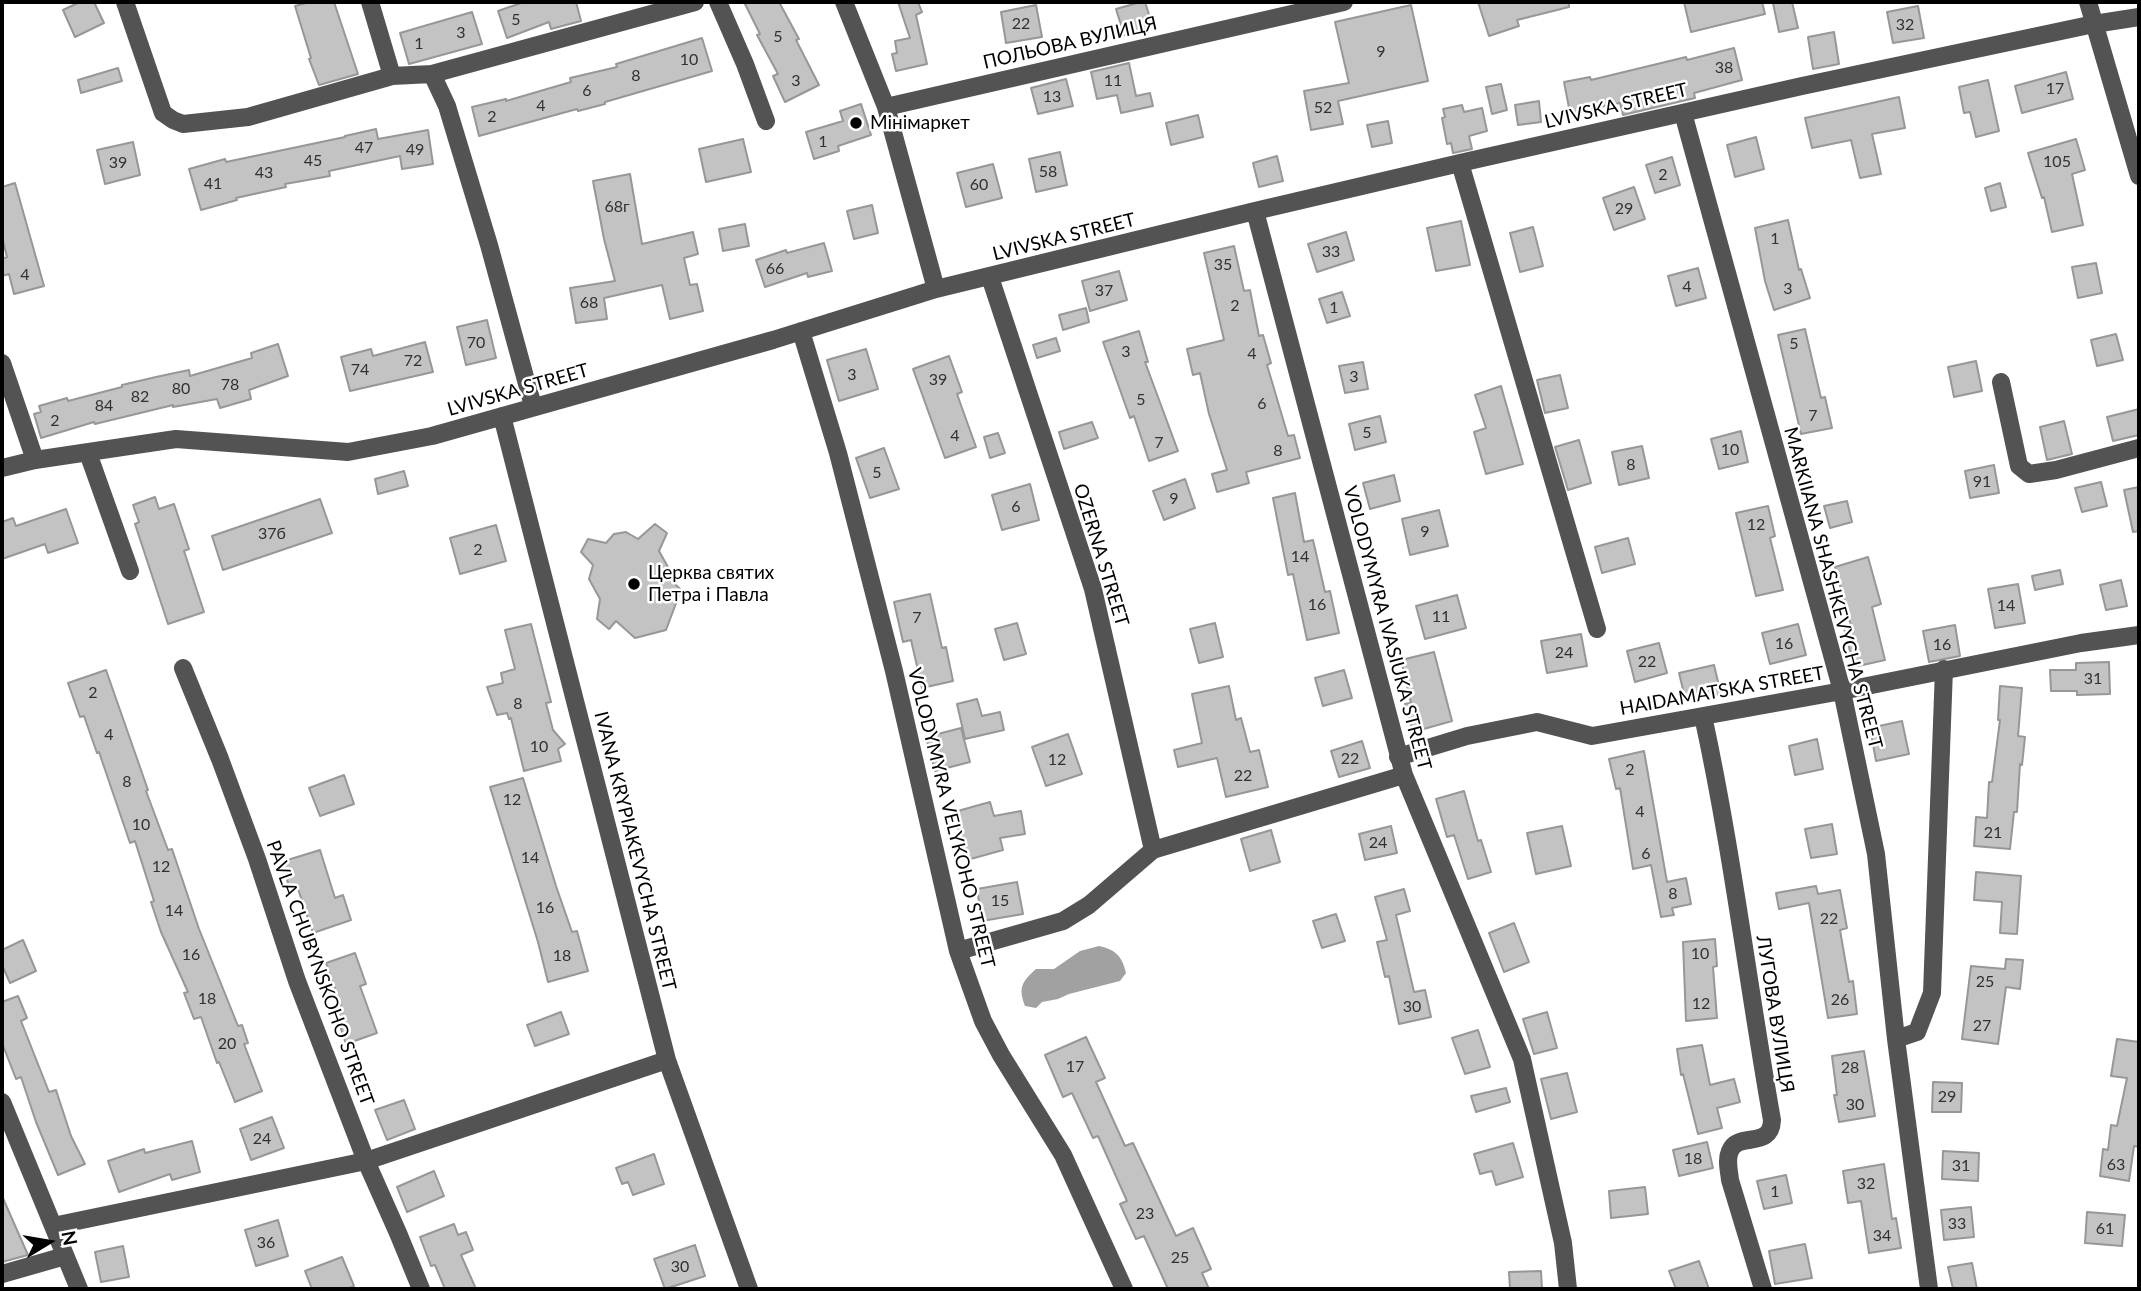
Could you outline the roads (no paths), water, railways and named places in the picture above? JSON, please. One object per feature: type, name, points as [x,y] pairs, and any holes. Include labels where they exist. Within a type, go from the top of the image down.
[{"type":"street","points":[[125,2],[163,113],[183,124],[248,117],[392,76],[432,74],[695,2]]},
{"type":"street","points":[[370,2],[392,76]]},
{"type":"street","points":[[718,2],[746,64],[766,121]]},
{"type":"street","points":[[844,2],[886,107],[936,289]]},
{"type":"street","name":"ПОЛЬОВА ВУЛИЦЯ","points":[[886,107],[1344,2]]},
{"type":"street","points":[[2088,2],[2139,176]]},
{"type":"street","name":"LVIVSKA STREET","points":[[2,468],[35,460],[176,439],[348,452],[432,436],[801,331],[936,289],[1460,163],[2094,24],[2139,17]]},
{"type":"street","points":[[432,74],[451,118],[533,406]]},
{"type":"street","name":"MARKIIANA SHASHKEVYCHA STREET","points":[[1683,113],[1842,691],[1875,854],[1929,1289]]},
{"type":"street","points":[[1460,163],[1597,629]]},
{"type":"street","name":"VOLODYMYRA IVASIUKA STREET","points":[[1255,211],[1398,757],[1522,1059],[1563,1243],[1568,1289]]},
{"type":"street","name":"OZERNA STREET","points":[[990,277],[1093,589],[1153,850]]},
{"type":"street","name":"VOLODYMYRA VELYKOHO STREET","points":[[801,331],[838,453],[894,671],[958,951],[983,1021],[1063,1155],[1124,1289]]},
{"type":"street","points":[[2,363],[35,460]]},
{"type":"street","points":[[2001,382],[2019,466],[2029,474],[2056,470],[2139,448]]},
{"type":"street","name":"IVANA KRYPIAKEVYCHA STREET","points":[[502,416],[667,1060],[749,1289]]},
{"type":"street","points":[[88,453],[130,571]]},
{"type":"street","name":"HAIDAMATSKA STREET","points":[[1398,757],[1467,736],[1537,722],[1592,736],[1842,691],[2081,643],[2139,635]]},
{"type":"street","name":"PAVLA CHUBYNSKOHO STREET","points":[[183,668],[257,859],[297,981],[366,1161],[421,1289]]},
{"type":"street","points":[[1896,1039],[1917,1031],[1932,993],[1944,669]]},
{"type":"street","name":"ЛУГОВА ВУЛИЦЯ","points":[[1703,716],[1717,782],[1772,1120],[1772,1128],[1766,1135],[1733,1146],[1728,1162],[1730,1180],[1763,1289]]},
{"type":"street","points":[[958,951],[1063,921],[1089,905],[1153,850],[1404,775]]},
{"type":"street","points":[[53,1226],[366,1161],[667,1060]]},
{"type":"street","points":[[2,1102],[79,1289]]},
{"type":"street","points":[[2,1274],[65,1256]]},
{"type":"place","name":"Мінімаркет","points":[[856,123]]},
{"type":"place","name":"Церква святих Петра і Павла","points":[[634,584]]}]
